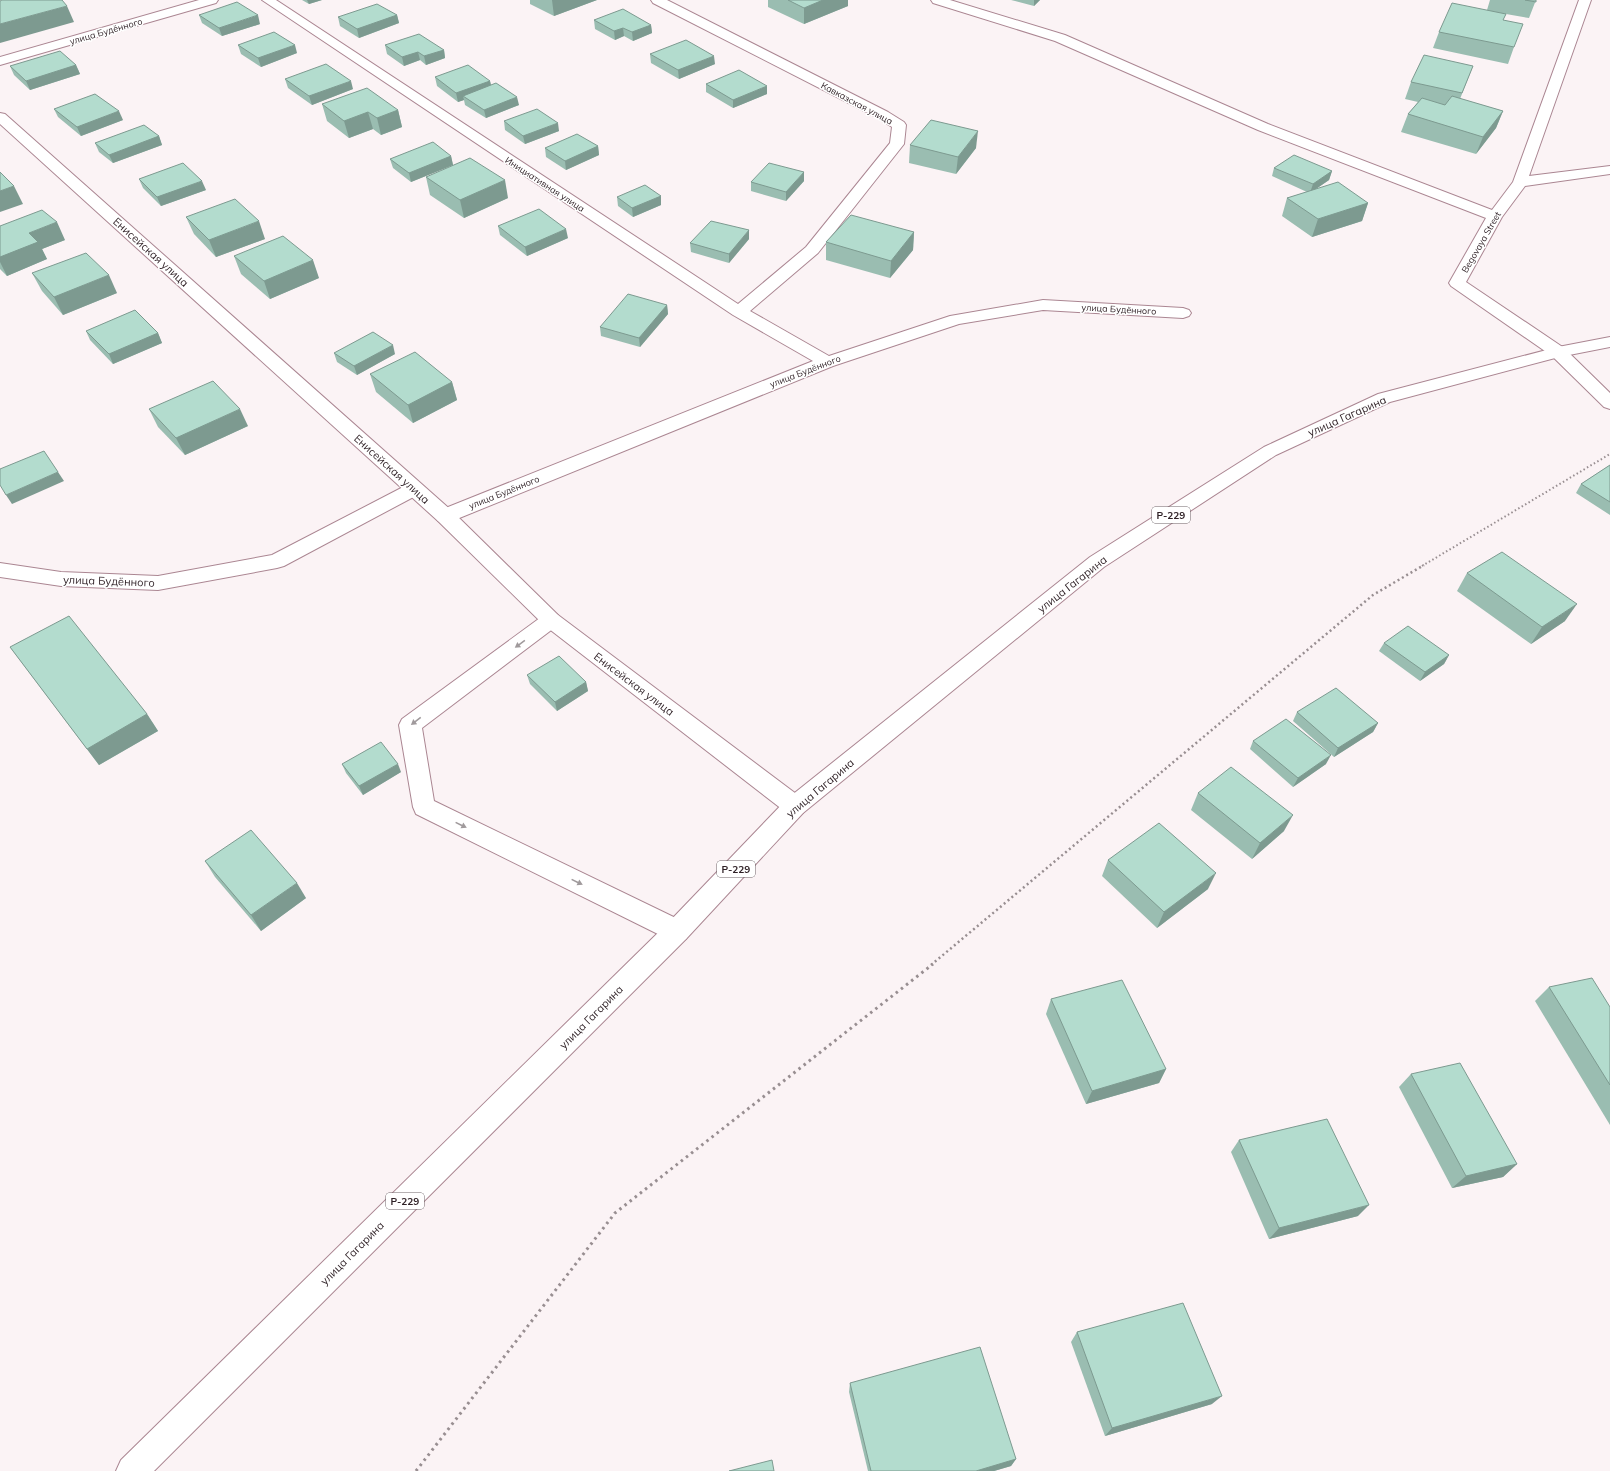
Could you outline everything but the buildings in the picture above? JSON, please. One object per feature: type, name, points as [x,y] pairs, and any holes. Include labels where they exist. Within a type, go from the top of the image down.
[{"type":"street","name":"улица Будённого","points":[[0,61],[212,0]]},
{"type":"street","name":"Инициативная улица","points":[[268,0],[739,312],[827,362]]},
{"type":"street","name":"Кавказская улица","points":[[656,0],[883,115],[899,125],[897,144],[812,250],[739,312]]},
{"type":"street","points":[[937,0],[1060,38],[1263,127],[1495,216]]},
{"type":"street","name":"Begovaya Street","points":[[1558,352],[1457,283],[1495,216],[1520,182],[1585,0]]},
{"type":"street","name":"Енисейская улица","points":[[0,117],[444,516],[551,620],[795,806]]},
{"type":"street","points":[[1520,182],[1610,170]]},
{"type":"street","name":"улица Будённого","points":[[444,516],[827,362],[956,320],[1043,305],[1183,312]]},
{"type":"street","name":"улица Гагарина","points":[[132,1471],[677,932],[795,806],[1097,562],[1270,451],[1384,398],[1558,352],[1610,342]]},
{"type":"street","points":[[1558,352],[1610,403]]},
{"type":"street","name":"улица Будённого","points":[[0,570],[61,579],[158,583],[277,561],[414,489]]},
{"type":"street","points":[[551,620],[410,725],[424,807],[677,932]]},
{"type":"path","points":[[416,1471],[615,1213],[937,961],[1373,596],[1610,454]]}]
